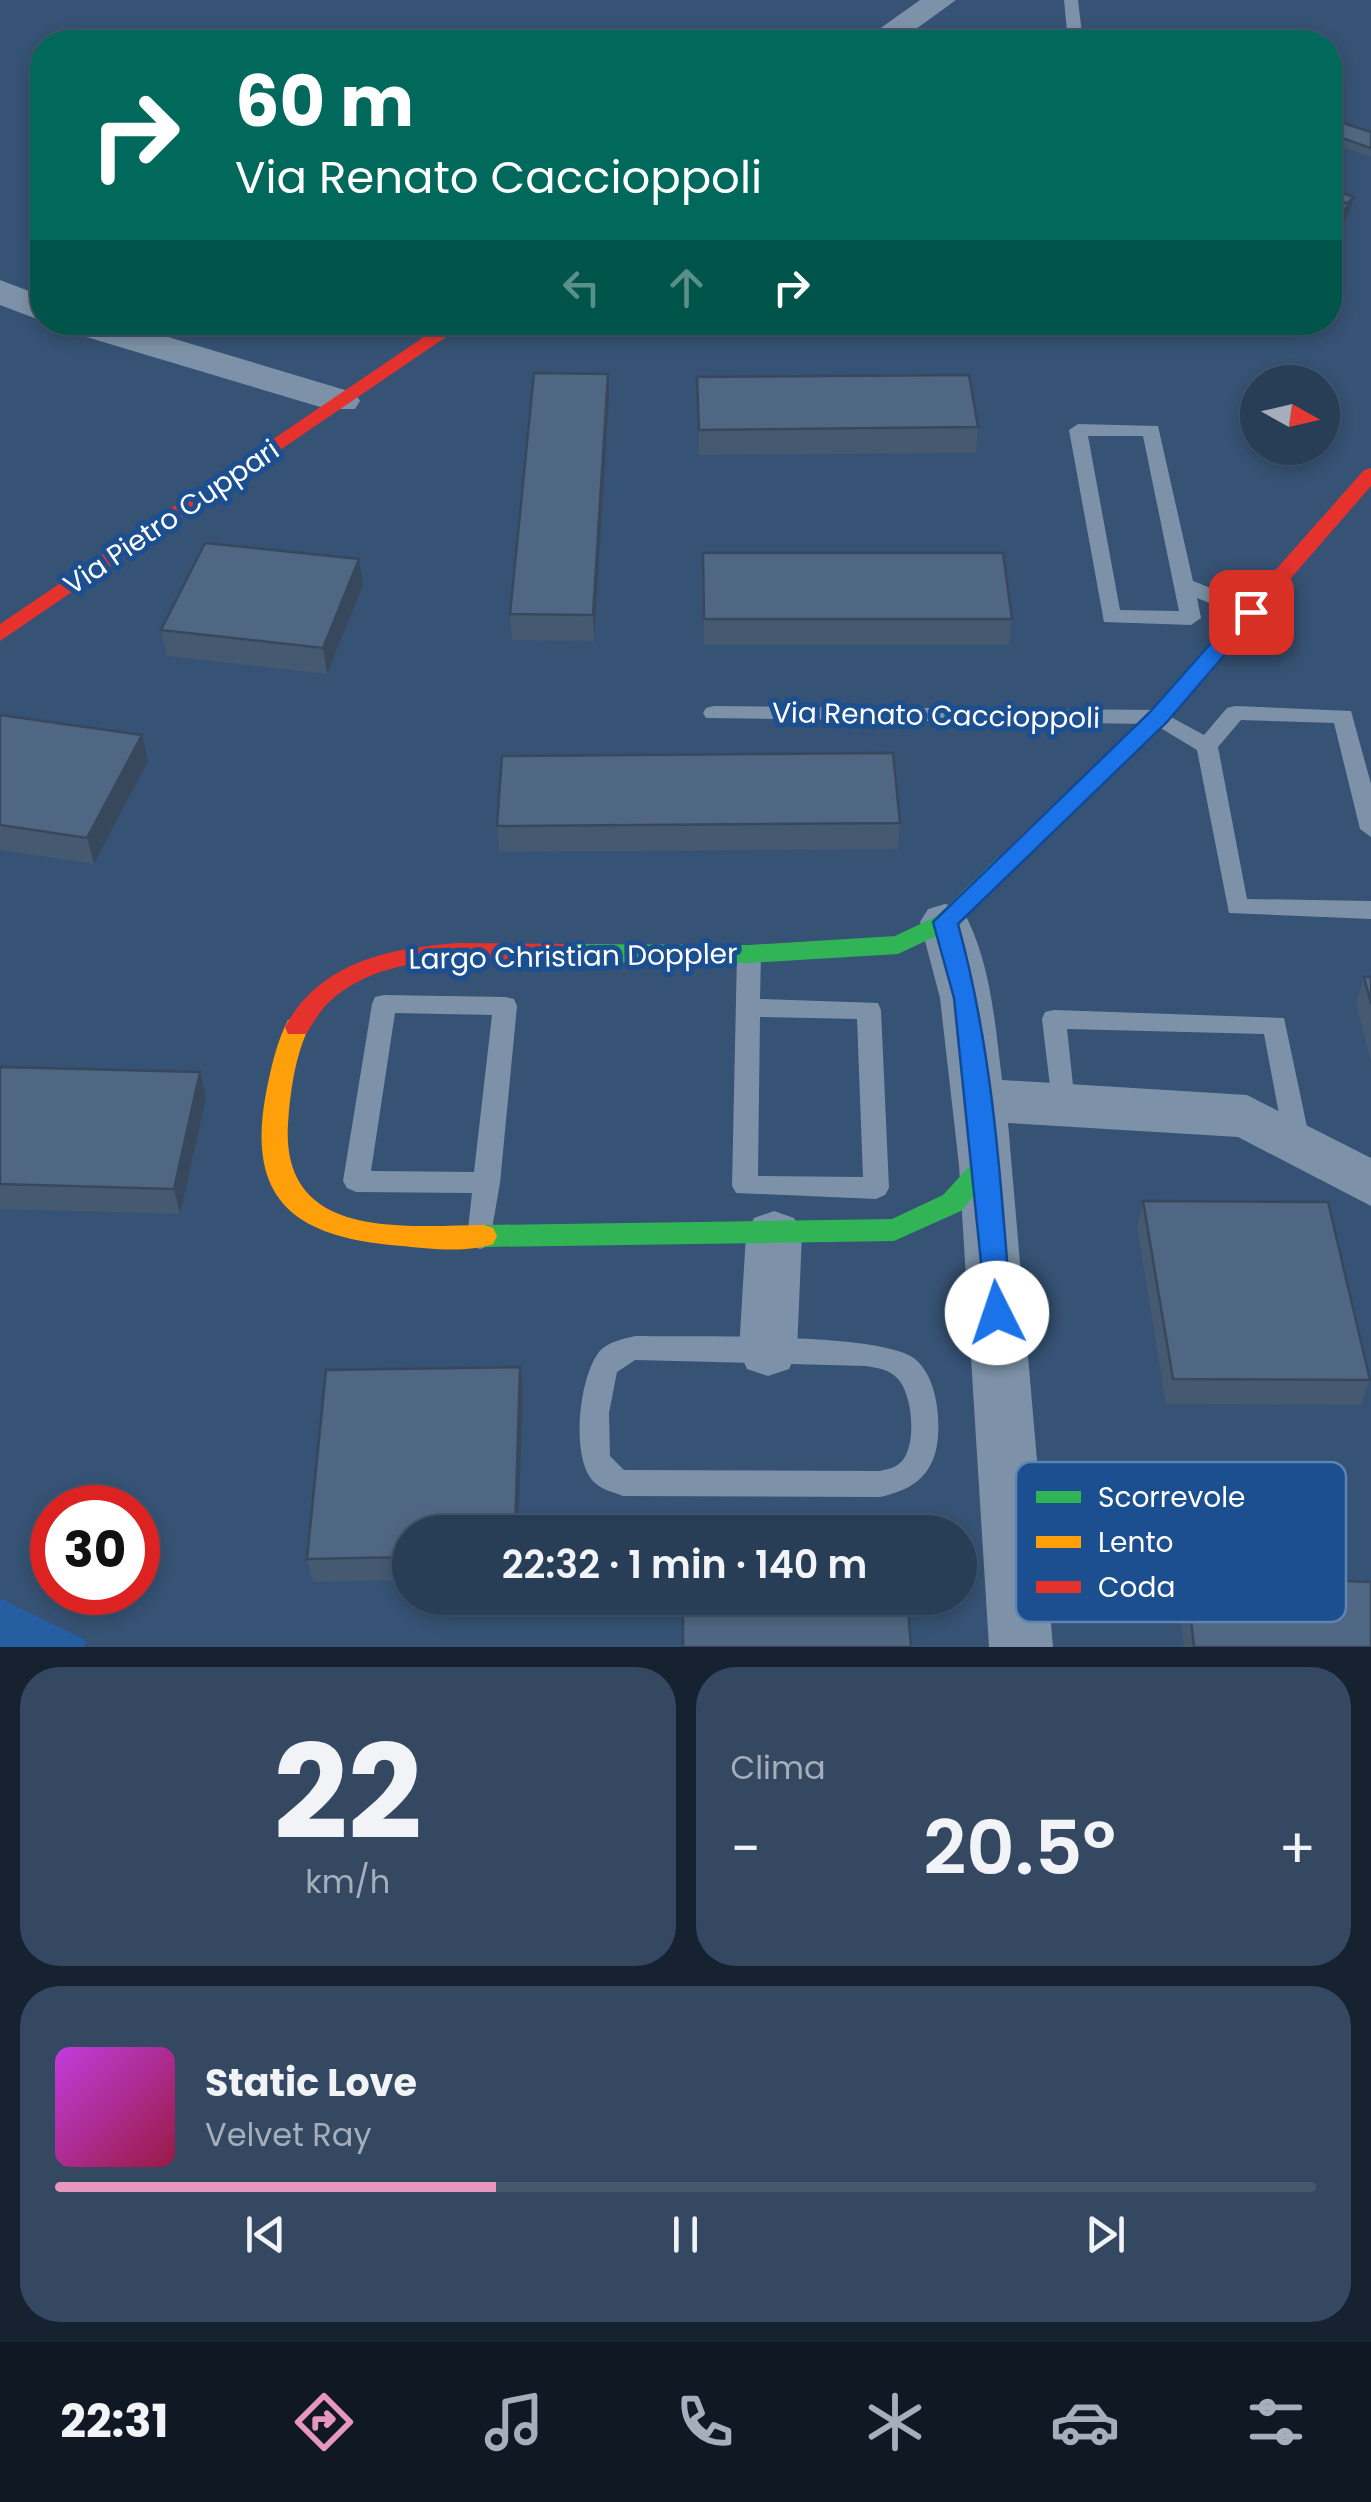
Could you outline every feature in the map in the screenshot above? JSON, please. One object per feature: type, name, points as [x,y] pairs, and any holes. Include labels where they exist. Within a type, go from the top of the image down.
[{"type":"street","points":[[895,30],[940,0]]},
{"type":"street","points":[[0,291],[30,305]]},
{"type":"street","points":[[120,335],[342,401]]},
{"type":"street","name":"Via Pietro Cuppari","points":[[0,634],[440,335]]},
{"type":"street","name":"Via Renato Caccioppoli","points":[[945,922],[1158,718],[1371,474]]},
{"type":"street","points":[[945,922],[966,998],[986,1164],[1016,1578]]},
{"type":"street","name":"Largo Christian Doppler","points":[[945,922],[898,945],[749,954],[416,954],[344,975],[319,994],[301,1016],[290,1041],[272,1130],[271,1161],[289,1201],[354,1230],[480,1238],[894,1230],[952,1203],[986,1164]]},
{"type":"street","points":[[979,1100],[1228,1112],[1270,1125],[1371,1184]]},
{"type":"street","points":[[768,1351],[774,1234]]},
{"type":"street","points":[[1019,1622],[1021,1647]]},
{"type":"lane","points":[[1071,0],[1075,30]]},
{"type":"lane","points":[[1078,430],[1151,430],[1184,585],[1191,618],[1111,617],[1078,430]]},
{"type":"lane","points":[[1184,585],[1251,612]]},
{"type":"lane","name":"Via Renato Caccioppoli","points":[[714,713],[1158,718]]},
{"type":"lane","points":[[1207,746],[1235,714],[1343,716],[1371,829]]},
{"type":"lane","points":[[1158,718],[1207,746],[1237,907],[1371,910]]},
{"type":"lane","points":[[746,1008],[869,1010],[876,1188],[745,1186],[746,1008],[749,954]]},
{"type":"lane","points":[[480,1238],[487,1183],[505,1006],[384,1004],[356,1181],[487,1183]]},
{"type":"lane","points":[[1062,1104],[1054,1019],[1276,1025],[1297,1141]]},
{"type":"lane","points":[[635,1348],[768,1351],[866,1354],[898,1362],[909,1371],[920,1394],[922,1452],[917,1464],[904,1478],[880,1484],[623,1483],[602,1470],[592,1448],[601,1372],[613,1356],[635,1348]]},
{"type":"shaded area","points":[[0,1598],[87,1641],[83,1647],[0,1647]]},
{"type":"building","points":[[1342,123],[1371,132],[1371,148],[1342,138]]},
{"type":"building","points":[[1342,193],[1354,197],[1347,204],[1342,202]]},
{"type":"building","points":[[534,373],[608,374],[593,615],[510,614]]},
{"type":"building","points":[[969,375],[978,427],[699,430],[697,377]]},
{"type":"building","points":[[205,543],[359,559],[323,648],[161,630]]},
{"type":"building","points":[[703,553],[1003,553],[1012,619],[704,619]]},
{"type":"building","points":[[0,715],[142,735],[87,838],[0,825]]},
{"type":"building","points":[[893,753],[900,823],[497,826],[502,756]]},
{"type":"building","points":[[1364,977],[1371,977],[1371,1004]]},
{"type":"building","points":[[0,1067],[200,1072],[174,1189],[0,1184]]},
{"type":"building","points":[[1143,1201],[1328,1202],[1370,1380],[1173,1379]]},
{"type":"building","points":[[520,1367],[516,1515],[392,1515],[392,1557],[307,1559],[326,1370]]},
{"type":"building","points":[[1346,1581],[1371,1582],[1371,1647],[1194,1647],[1191,1622],[1346,1622]]},
{"type":"building","points":[[683,1615],[908,1615],[911,1647],[683,1647]]},
{"type":"traffic: fast","points":[[572,953],[749,954],[898,945],[945,922],[1006,863]]},
{"type":"traffic: fast","points":[[484,1236],[894,1230],[952,1203],[986,1165]]},
{"type":"traffic: slow","points":[[297,1027],[286,1056],[276,1108],[273,1153],[284,1186],[305,1209],[334,1224],[407,1236],[484,1236]]},
{"type":"traffic: jam","points":[[0,634],[440,335]]},
{"type":"traffic: jam","points":[[1006,863],[1158,717],[1371,474]]},
{"type":"traffic: jam","points":[[297,1027],[319,997],[348,976],[382,962],[459,952],[572,953]]},
{"type":"route","points":[[997,1313],[986,1164],[966,998],[945,922],[1158,718],[1251,612]]}]
